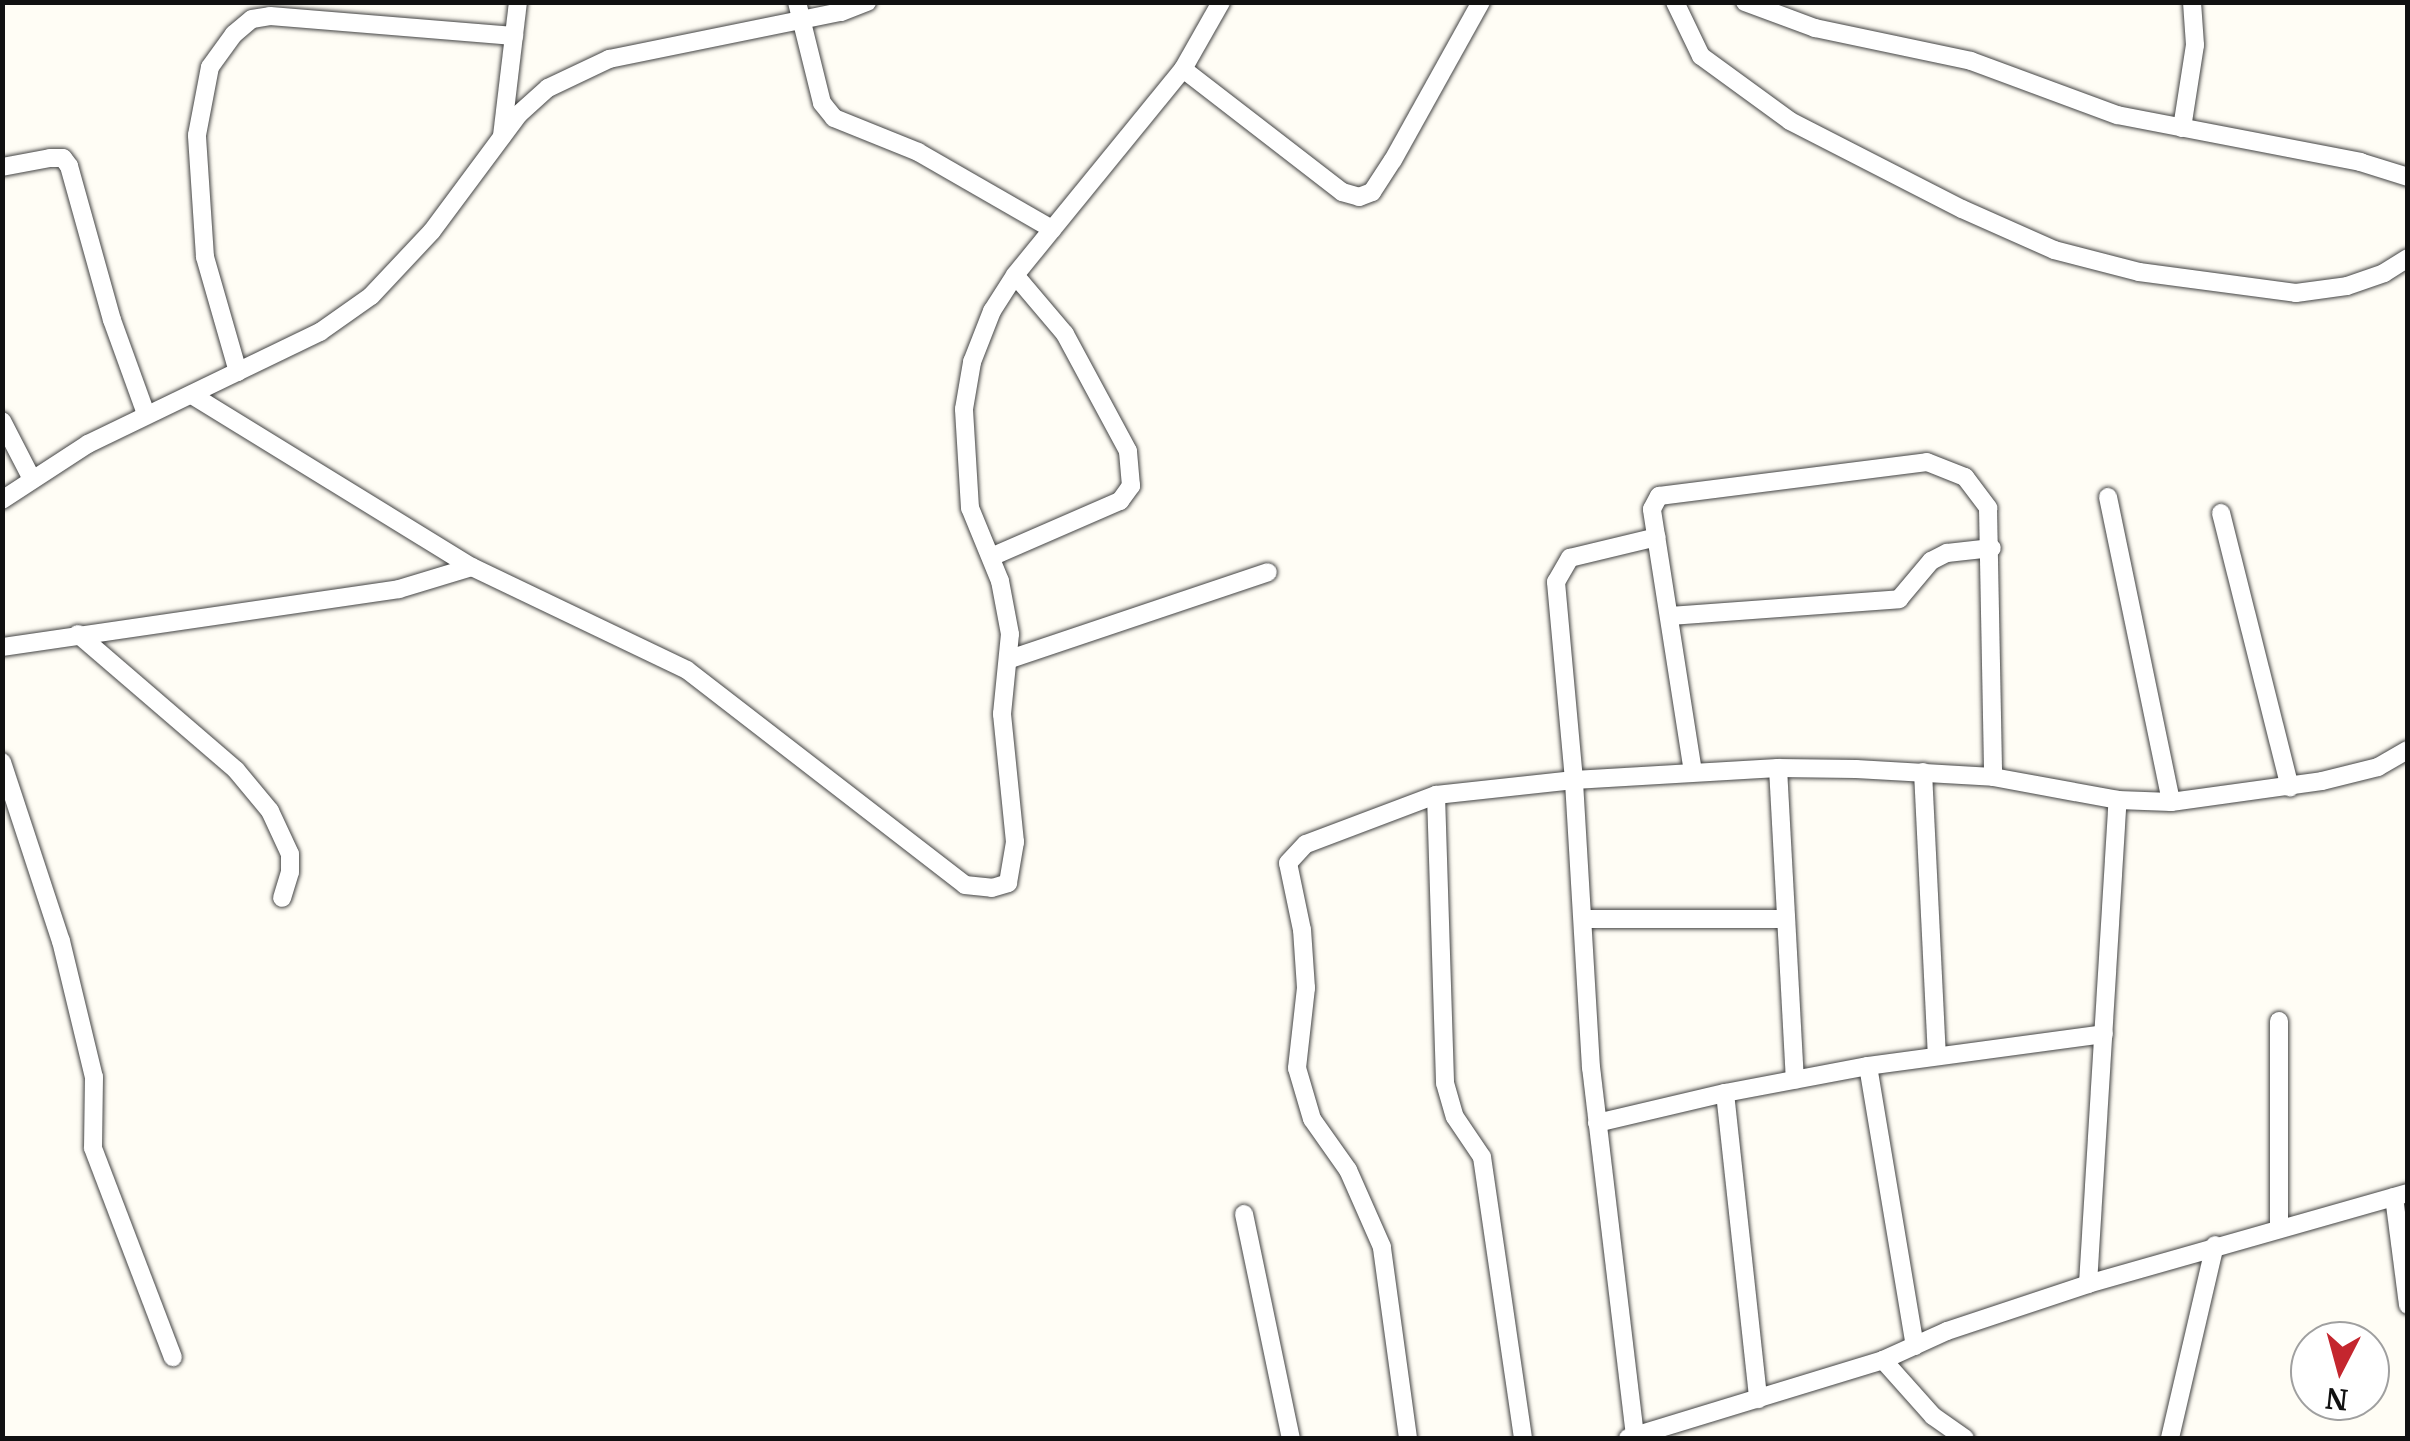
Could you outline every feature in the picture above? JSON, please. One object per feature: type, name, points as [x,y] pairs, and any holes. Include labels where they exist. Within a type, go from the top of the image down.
[{"type":"street","points":[[501,139],[518,2]]},
{"type":"street","points":[[2,500],[32,478],[146,414],[320,332],[370,296],[432,231],[501,139],[548,88],[609,59],[798,11],[866,2]]},
{"type":"street","points":[[192,395],[332,485],[472,566],[687,670],[965,886],[992,888],[1008,882],[1013,866],[1002,714],[1010,658],[1009,618],[991,556],[970,508],[964,410],[979,339],[1015,275],[1183,69],[1221,2]]},
{"type":"street","points":[[1183,69],[1342,192],[1359,197],[1372,192],[1393,160],[1481,2]]},
{"type":"street","points":[[1674,2],[1700,56],[1790,121],[1895,177],[2054,250],[2139,272],[2296,292],[2347,286],[2384,274],[2408,258]]},
{"type":"street","points":[[1746,2],[1815,28],[1934,50],[2117,115],[2360,162],[2408,176]]},
{"type":"street","points":[[2182,128],[2195,45],[2192,2]]},
{"type":"street","points":[[798,11],[822,103],[834,118],[918,152],[1052,229]]},
{"type":"street","points":[[238,372],[205,257],[197,135],[210,68],[227,42],[252,19],[270,16],[514,36]]},
{"type":"street","points":[[2,166],[63,158],[70,166],[112,320],[146,414]]},
{"type":"street","points":[[991,556],[1120,500],[1131,486],[1128,451],[1065,334],[1015,275]]},
{"type":"street","points":[[2,421],[32,478]]},
{"type":"street","points":[[1693,772],[1652,509],[1659,496],[1672,491],[1927,462],[1965,477],[1980,492],[1988,508],[1992,548],[1993,776]]},
{"type":"street","points":[[2108,498],[2172,802]]},
{"type":"street","points":[[2221,513],[2290,787]]},
{"type":"street","points":[[1656,537],[1570,558],[1556,582],[1574,780],[1597,1124],[1631,1437],[1883,1360],[2088,1284],[2215,1244],[2401,1195],[2408,1305]]},
{"type":"street","points":[[1670,616],[1898,599],[1931,561],[1947,554],[1992,548]]},
{"type":"street","points":[[2,647],[400,589],[472,566]]},
{"type":"street","points":[[1010,658],[1268,572]]},
{"type":"street","points":[[78,634],[236,770],[270,811],[290,854],[290,872],[282,898]]},
{"type":"street","points":[[1408,1438],[1382,1247],[1348,1170],[1312,1119],[1297,1068],[1306,988],[1302,930],[1288,863],[1306,844],[1436,795],[1574,780],[1778,768],[1923,772],[1993,776],[2118,800],[2172,802],[2290,787],[2378,767],[2404,755]]},
{"type":"street","points":[[2,762],[61,941],[94,1077],[92,1148],[173,1357]]},
{"type":"street","points":[[1778,768],[1795,1080]]},
{"type":"street","points":[[1923,772],[1937,1055]]},
{"type":"street","points":[[1436,795],[1445,1083],[1455,1117],[1482,1157],[1523,1438]]},
{"type":"street","points":[[2088,1284],[2118,800]]},
{"type":"street","points":[[1583,919],[1784,919]]},
{"type":"street","points":[[2279,1021],[2279,1226]]},
{"type":"street","points":[[1597,1124],[1725,1093],[1868,1066],[2104,1034]]},
{"type":"street","points":[[1868,1066],[1915,1346]]},
{"type":"street","points":[[1725,1093],[1758,1398]]},
{"type":"street","points":[[1244,1214],[1291,1438]]},
{"type":"street","points":[[2170,1438],[2215,1244]]},
{"type":"street","points":[[1883,1360],[1933,1416],[1965,1438]]}]
